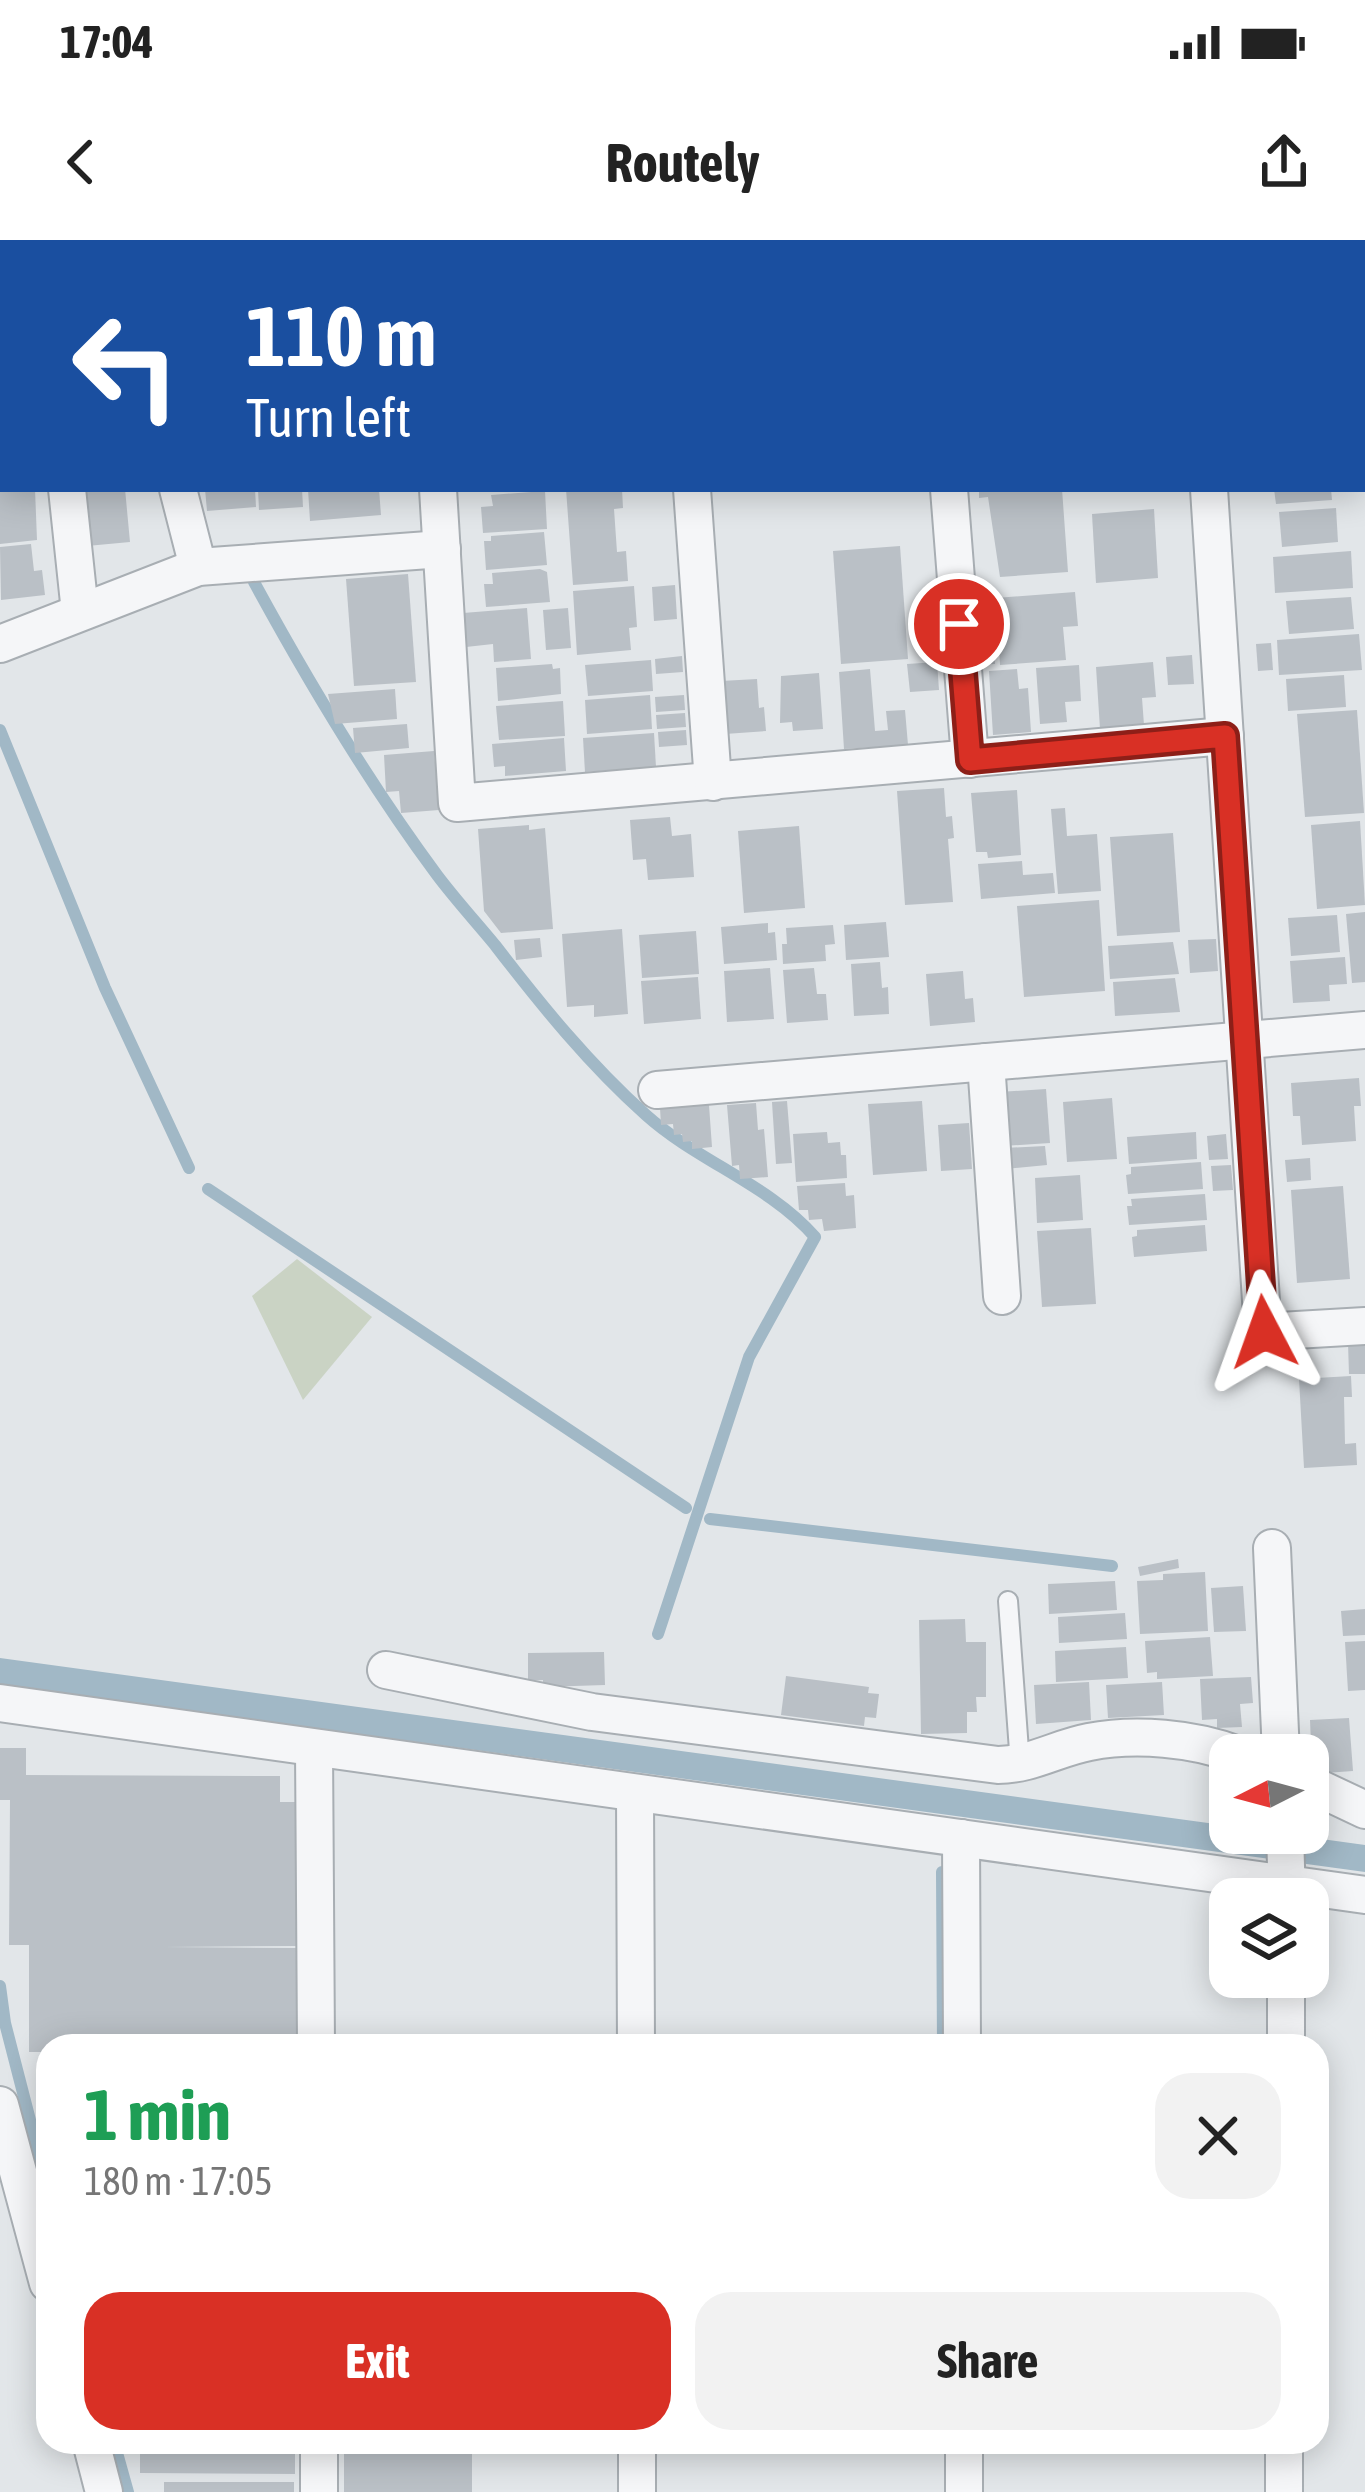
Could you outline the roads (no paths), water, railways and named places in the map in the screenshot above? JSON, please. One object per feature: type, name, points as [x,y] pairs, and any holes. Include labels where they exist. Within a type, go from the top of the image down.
[{"type":"street","points":[[67,492],[80,612]]},
{"type":"street","points":[[179,492],[198,567]]},
{"type":"street","points":[[438,492],[457,802],[1225,736]]},
{"type":"street","points":[[692,492],[713,782]]},
{"type":"street","points":[[949,492],[970,760]]},
{"type":"street","points":[[1209,492],[1264,1332],[1365,1326]]},
{"type":"street","points":[[0,644],[198,567],[442,549]]},
{"type":"street","points":[[657,1090],[1365,1030]]},
{"type":"street","points":[[986,1062],[1002,1296]]},
{"type":"street","points":[[1272,1548],[1280,1734]]},
{"type":"street","points":[[386,1670],[592,1712],[1021,1765],[1089,1742],[1165,1739],[1209,1749]]},
{"type":"street","points":[[0,1703],[962,1838],[1286,1871],[1365,1895]]},
{"type":"street","points":[[314,1748],[316,2034]]},
{"type":"street","points":[[635,1793],[636,2034]]},
{"type":"street","points":[[1329,1794],[1365,1810]]},
{"type":"street","points":[[962,1838],[962,2034]]},
{"type":"street","points":[[1286,1998],[1286,2034]]},
{"type":"street","points":[[0,2105],[36,2238]]},
{"type":"street","points":[[94,2454],[104,2492]]},
{"type":"street","points":[[319,2454],[319,2492]]},
{"type":"street","points":[[637,2454],[637,2492]]},
{"type":"street","points":[[964,2454],[964,2492]]},
{"type":"street","points":[[1284,2492],[1285,2454]]},
{"type":"lane","points":[[1008,1601],[1021,1765]]},
{"type":"water","points":[[0,1658],[1209,1823],[1209,1851],[0,1685]]},
{"type":"water","points":[[1329,1840],[1365,1845],[1365,1872],[1234,1854],[1329,1854]]},
{"type":"waterway","points":[[254,582],[340,732],[412,840],[567,1034],[646,1115],[777,1202],[815,1237],[749,1357],[658,1634]]},
{"type":"waterway","points":[[0,730],[105,988],[189,1168]]},
{"type":"waterway","points":[[208,1189],[686,1508]]},
{"type":"waterway","points":[[710,1519],[1112,1566]]},
{"type":"waterway","points":[[942,1872],[943,2034]]},
{"type":"waterway","points":[[0,1986],[36,2143]]},
{"type":"waterway","points":[[117,2454],[128,2492]]}]
